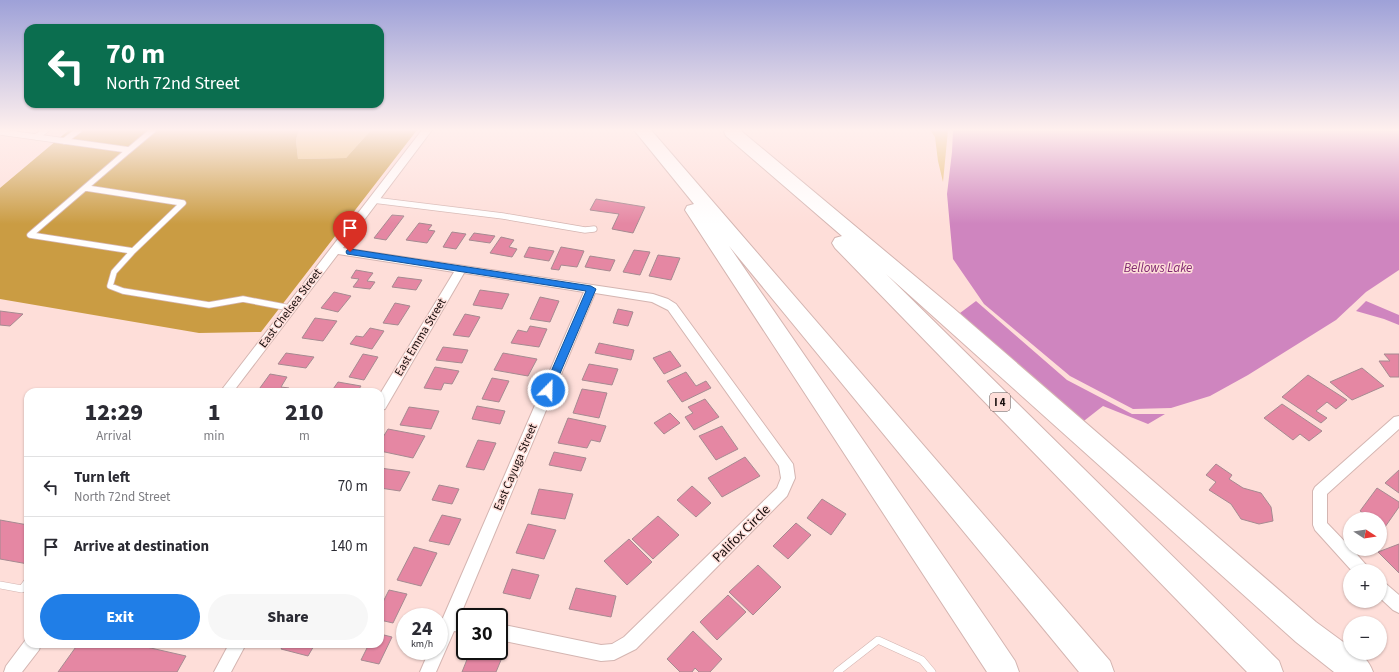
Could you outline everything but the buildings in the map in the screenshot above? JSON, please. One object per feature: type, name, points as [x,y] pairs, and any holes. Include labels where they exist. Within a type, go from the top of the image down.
[{"type":"highway","points":[[669,161],[1099,672]]},
{"type":"highway","name":"I 4","points":[[761,161],[1268,672]]},
{"type":"highway","points":[[767,161],[944,313],[1306,632],[1358,672]]},
{"type":"highway","points":[[673,166],[688,201],[982,637],[1004,672]]},
{"type":"highway","points":[[982,637],[1009,672]]},
{"type":"street","name":"East Chelsea Street","points":[[229,388],[403,161]]},
{"type":"street","points":[[334,250],[591,289]]},
{"type":"street","name":"East Emma Street","points":[[384,398],[460,269]]},
{"type":"street","name":"Palifox Circle","points":[[508,634],[601,653],[614,652],[630,643],[782,492],[788,478],[786,464],[672,307],[653,298],[591,289]]},
{"type":"street","name":"East Cayuga Street","points":[[449,622],[591,289]]},
{"type":"street","points":[[1356,564],[1320,525],[1320,491],[1399,421]]},
{"type":"street","points":[[1387,594],[1399,605]]},
{"type":"street","points":[[449,622],[456,624]]},
{"type":"street","points":[[12,672],[30,648]]},
{"type":"street","points":[[222,672],[236,648]]},
{"type":"street","points":[[428,672],[433,660]]},
{"type":"lane","points":[[116,161],[30,235],[133,252]]},
{"type":"lane","points":[[86,188],[183,203],[112,274],[109,280],[110,286],[123,291],[209,305],[243,299],[290,308]]},
{"type":"lane","points":[[373,200],[504,216],[585,230],[594,229]]},
{"type":"lane","points":[[0,584],[24,590]]},
{"type":"lane","points":[[837,672],[878,640],[922,660],[932,672]]},
{"type":"shaded area","points":[[32,161],[393,161],[261,332],[199,333],[0,299],[0,188]]},
{"type":"shaded area","points":[[938,161],[945,161],[943,182]]},
{"type":"water","name":"Bellows Lake","points":[[951,161],[1399,161],[1399,270],[1366,292],[1336,320],[1248,375],[1210,396],[1171,408],[1133,409],[1070,376],[984,304],[953,259],[947,194]]},
{"type":"water","points":[[976,301],[1067,380],[1132,414],[1165,414],[1148,424],[1103,406],[1080,424],[956,316]]},
{"type":"water","points":[[1366,301],[1399,315],[1399,325],[1356,311]]},
{"type":"route","points":[[350,252],[591,289],[548,390]]}]
